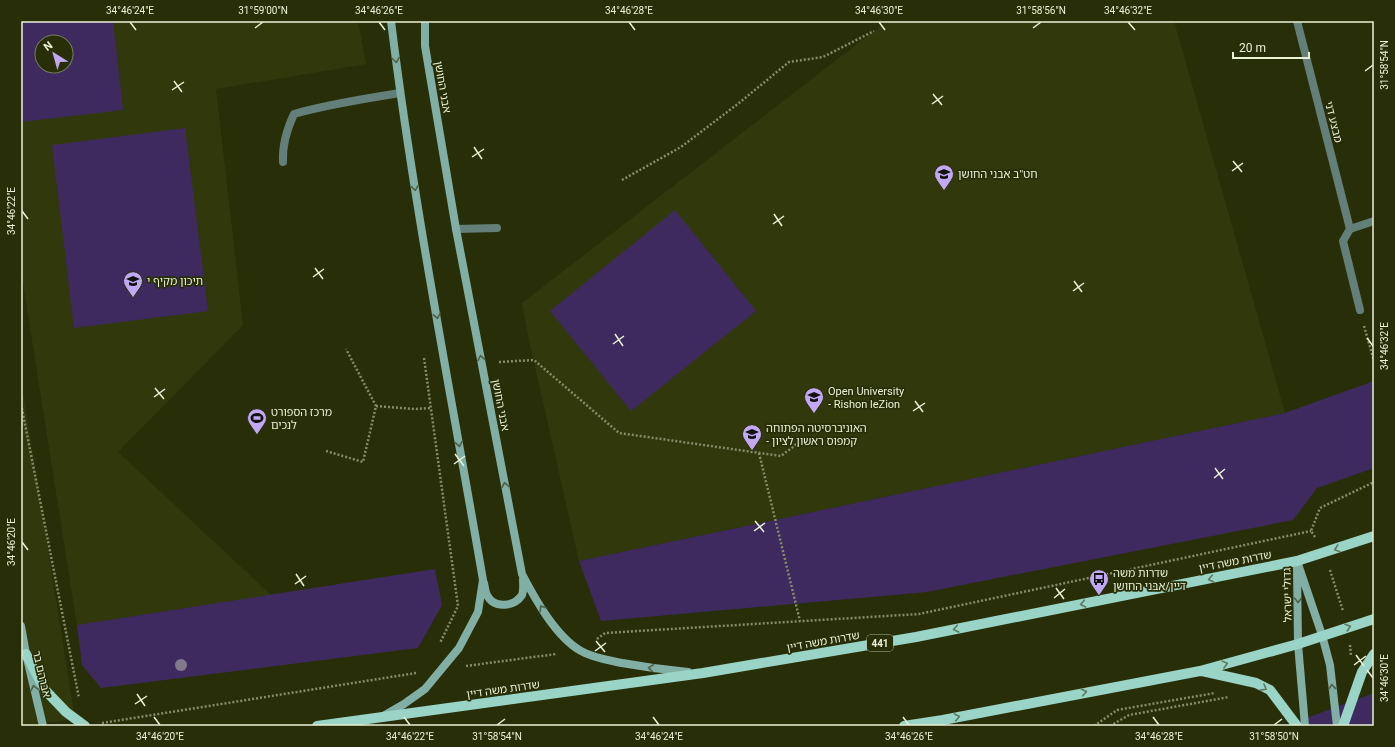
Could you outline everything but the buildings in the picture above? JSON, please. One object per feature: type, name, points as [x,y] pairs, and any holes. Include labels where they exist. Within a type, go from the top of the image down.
[{"type":"main road","name":"שדרות משה דיין","points":[[317,726],[703,673],[916,637],[1297,561],[1374,536]]},
{"type":"main road","points":[[904,726],[943,720],[1200,671],[1298,644],[1374,619]]},
{"type":"main road","points":[[26,654],[45,690],[66,712],[85,726]]},
{"type":"main road","points":[[1343,726],[1362,672],[1374,654]]},
{"type":"main road","points":[[1200,671],[1256,683],[1270,690],[1297,726]]},
{"type":"street","points":[[391,21],[400,93],[422,232],[483,580],[487,595],[491,600],[507,606],[518,599],[522,594],[524,589],[522,574]]},
{"type":"street","name":"אבני החושן","points":[[425,21],[425,46],[456,229],[522,574],[533,594],[552,622],[566,639],[581,651],[607,660],[644,667],[703,673]]},
{"type":"street","name":"מבצע דני","points":[[1297,21],[1350,228]]},
{"type":"street","points":[[283,162],[282,153],[286,130],[294,114],[372,96],[400,93]]},
{"type":"street","points":[[1360,310],[1343,241],[1350,228],[1374,221]]},
{"type":"street","points":[[456,229],[497,228]]},
{"type":"street","name":"גדולי ישראל","points":[[1297,561],[1322,635],[1330,665],[1337,726]]},
{"type":"street","name":"גדולי ישראל","points":[[1297,561],[1298,644],[1305,726]]},
{"type":"street","points":[[380,718],[404,704],[425,689],[459,648],[478,612],[483,580]]},
{"type":"street","name":"אברהם בר","points":[[21,626],[43,726]]},
{"type":"path","points":[[622,180],[681,147],[739,103],[789,62],[823,57],[874,31]]},
{"type":"path","points":[[1360,310],[1374,361]]},
{"type":"path","points":[[326,451],[363,462],[376,406],[346,349]]},
{"type":"path","points":[[424,353],[458,606],[438,646]]},
{"type":"path","points":[[499,362],[534,360],[619,433],[781,456],[802,440]]},
{"type":"path","points":[[21,404],[85,726],[442,670],[581,651],[605,633],[920,614],[1311,531]]},
{"type":"path","points":[[376,406],[414,409],[432,408]]},
{"type":"path","points":[[759,453],[800,621]]},
{"type":"path","points":[[1311,531],[1320,508],[1374,482]]},
{"type":"path","points":[[1311,531],[1325,553],[1348,628],[1351,656]]},
{"type":"path","points":[[1094,726],[1117,710],[1216,693]]},
{"type":"path","points":[[1110,726],[1128,715],[1234,696]]},
{"type":"shaded area","name":"תיכון מקיף י","points":[[21,21],[358,21],[366,64],[216,89],[243,325],[118,452],[271,595],[77,625],[21,270]]},
{"type":"shaded area","points":[[21,21],[113,21],[123,110],[21,122]]},
{"type":"shaded area","name":"חט''ב אבני החושן","points":[[887,21],[1174,21],[1285,413],[579,561],[522,303]]},
{"type":"shaded area","points":[[185,128],[208,311],[74,328],[52,145]]},
{"type":"shaded area","points":[[675,210],[756,311],[631,411],[550,311]]},
{"type":"shaded area","points":[[21,380],[75,719],[21,726]]},
{"type":"shaded area","points":[[1374,381],[1374,468],[1317,488],[1293,520],[927,592],[601,621],[579,561],[1285,413]]},
{"type":"shaded area","points":[[435,569],[442,605],[418,648],[101,688],[82,665],[77,625]]},
{"type":"shaded area","points":[[1374,693],[1374,726],[1285,726]]},
{"type":"place","name":"חט''ב אבני החושן","points":[[944,191]]},
{"type":"place","name":"תיכון מקיף י","points":[[133,298]]},
{"type":"place","name":"Open University - Rishon leZion","points":[[814,414]]},
{"type":"place","name":"מרכז הספורט לנכים","points":[[257,435]]},
{"type":"place","name":"האוניברסיטה הפתוחה - קמפוס ראשון לציון","points":[[752,451]]},
{"type":"place","name":"שדרות משה דיין/אבני החושן","points":[[1099,596]]}]
